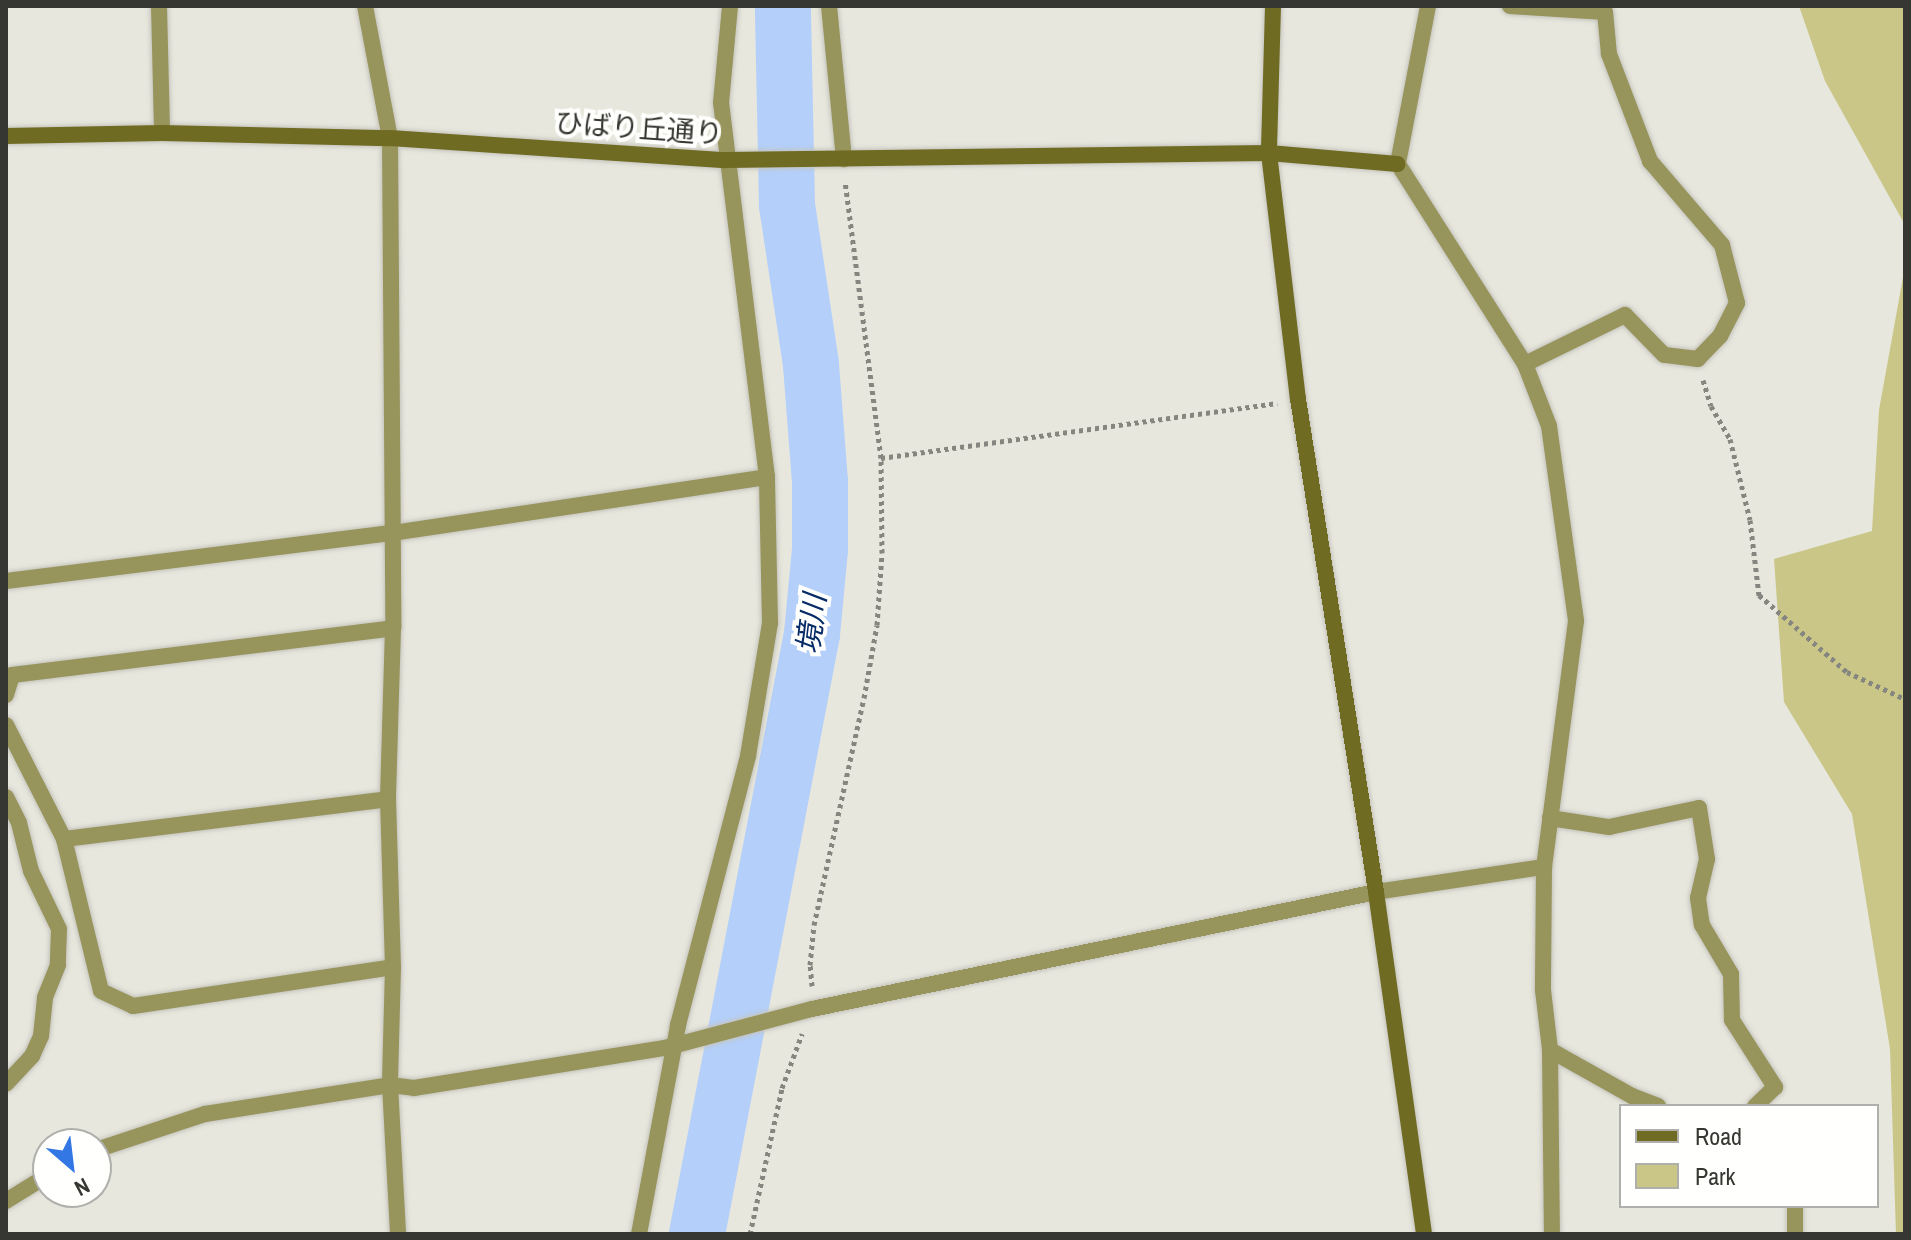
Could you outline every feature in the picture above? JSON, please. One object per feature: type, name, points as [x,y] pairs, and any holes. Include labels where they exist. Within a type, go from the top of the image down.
[{"type":"street","points":[[159,6],[162,133]]},
{"type":"street","points":[[365,6],[390,138],[393,533],[388,799],[393,967],[390,1085],[398,1234]]},
{"type":"street","points":[[639,1234],[674,1044],[748,756],[770,623],[767,477],[721,103],[730,6]]},
{"type":"street","points":[[829,6],[842,159]]},
{"type":"street","points":[[1273,6],[1269,153],[1298,399],[1376,892],[1424,1234]]},
{"type":"street","points":[[1428,6],[1398,164],[1525,364],[1549,426],[1576,621],[1544,867],[1543,990],[1550,1050],[1552,1234]]},
{"type":"street","points":[[1510,6],[1605,12],[1609,54],[1650,161],[1722,245],[1737,303],[1720,336],[1698,359],[1664,355],[1625,315],[1525,364]]},
{"type":"street","name":"ひばり丘通り","points":[[6,136],[162,133],[390,138],[726,160],[1269,153],[1398,164]]},
{"type":"street","points":[[6,581],[393,533],[767,477]]},
{"type":"street","points":[[6,695],[12,675],[393,628]]},
{"type":"street","points":[[6,725],[64,839],[101,991],[133,1006],[393,967]]},
{"type":"street","points":[[6,797],[19,823],[31,871],[59,929],[58,965],[45,998],[41,1036],[32,1056],[6,1084]]},
{"type":"street","points":[[64,839],[388,799]]},
{"type":"street","points":[[1550,818],[1609,827],[1699,808],[1707,859],[1698,898],[1702,925],[1731,974],[1732,1020],[1775,1087],[1757,1104]]},
{"type":"street","points":[[112,1145],[205,1114],[390,1085],[414,1088],[674,1044],[812,1009],[1376,892],[1544,867]]},
{"type":"street","points":[[1550,1050],[1632,1096],[1653,1104]]},
{"type":"street","points":[[6,1201],[32,1185]]},
{"type":"street","points":[[1795,1208],[1795,1234]]},
{"type":"path","points":[[750,1234],[782,1088],[812,1009],[810,965],[814,925],[877,625],[882,553],[881,458],[842,159]]},
{"type":"path","points":[[1698,359],[1711,406],[1730,439],[1750,520],[1759,595],[1847,672],[1905,699]]},
{"type":"path","points":[[881,458],[1298,399]]},
{"type":"green space","points":[[1799,6],[1905,6],[1905,225],[1825,81]]},
{"type":"green space","points":[[1905,266],[1905,1234],[1896,1234],[1890,1049],[1852,814],[1784,702],[1774,559],[1872,531],[1879,410]]},
{"type":"waterway","name":"境川","points":[[697,1234],[812,634],[820,549],[820,482],[811,364],[787,205],[783,6]]}]
